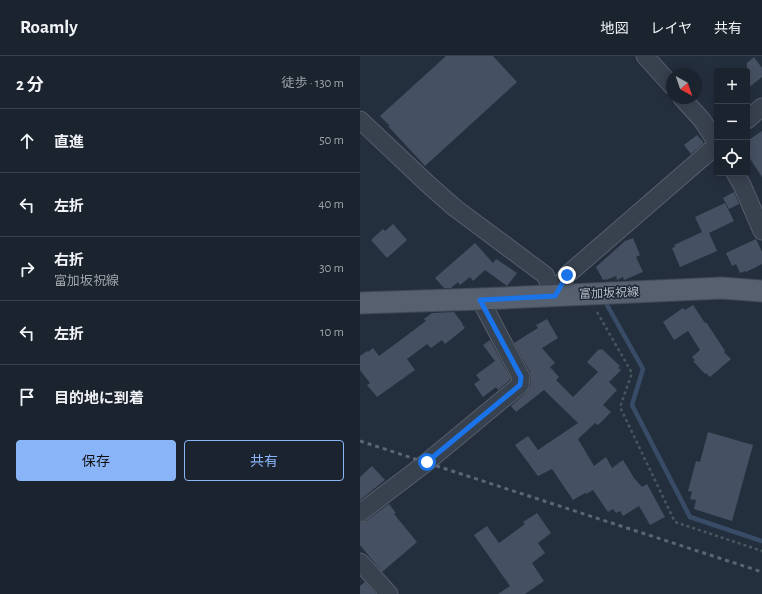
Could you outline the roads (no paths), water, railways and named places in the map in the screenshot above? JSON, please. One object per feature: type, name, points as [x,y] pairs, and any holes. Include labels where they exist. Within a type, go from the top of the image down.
[{"type":"main road","name":"富加坂祝線","points":[[360,303],[480,300],[722,288],[762,291]]},
{"type":"street","points":[[645,56],[666,79]]},
{"type":"street","points":[[687,104],[702,120],[714,140]]},
{"type":"street","points":[[750,117],[762,107]]},
{"type":"street","points":[[360,120],[455,208],[545,275],[555,296]]},
{"type":"street","points":[[555,296],[567,275],[714,147]]},
{"type":"street","points":[[737,176],[762,231]]},
{"type":"street","points":[[360,513],[427,462],[520,385],[521,377],[480,300]]},
{"type":"street","points":[[360,562],[389,594]]},
{"type":"waterway","points":[[607,305],[643,369],[632,405],[690,517],[762,541]]},
{"type":"railway","points":[[360,441],[762,572]]}]
